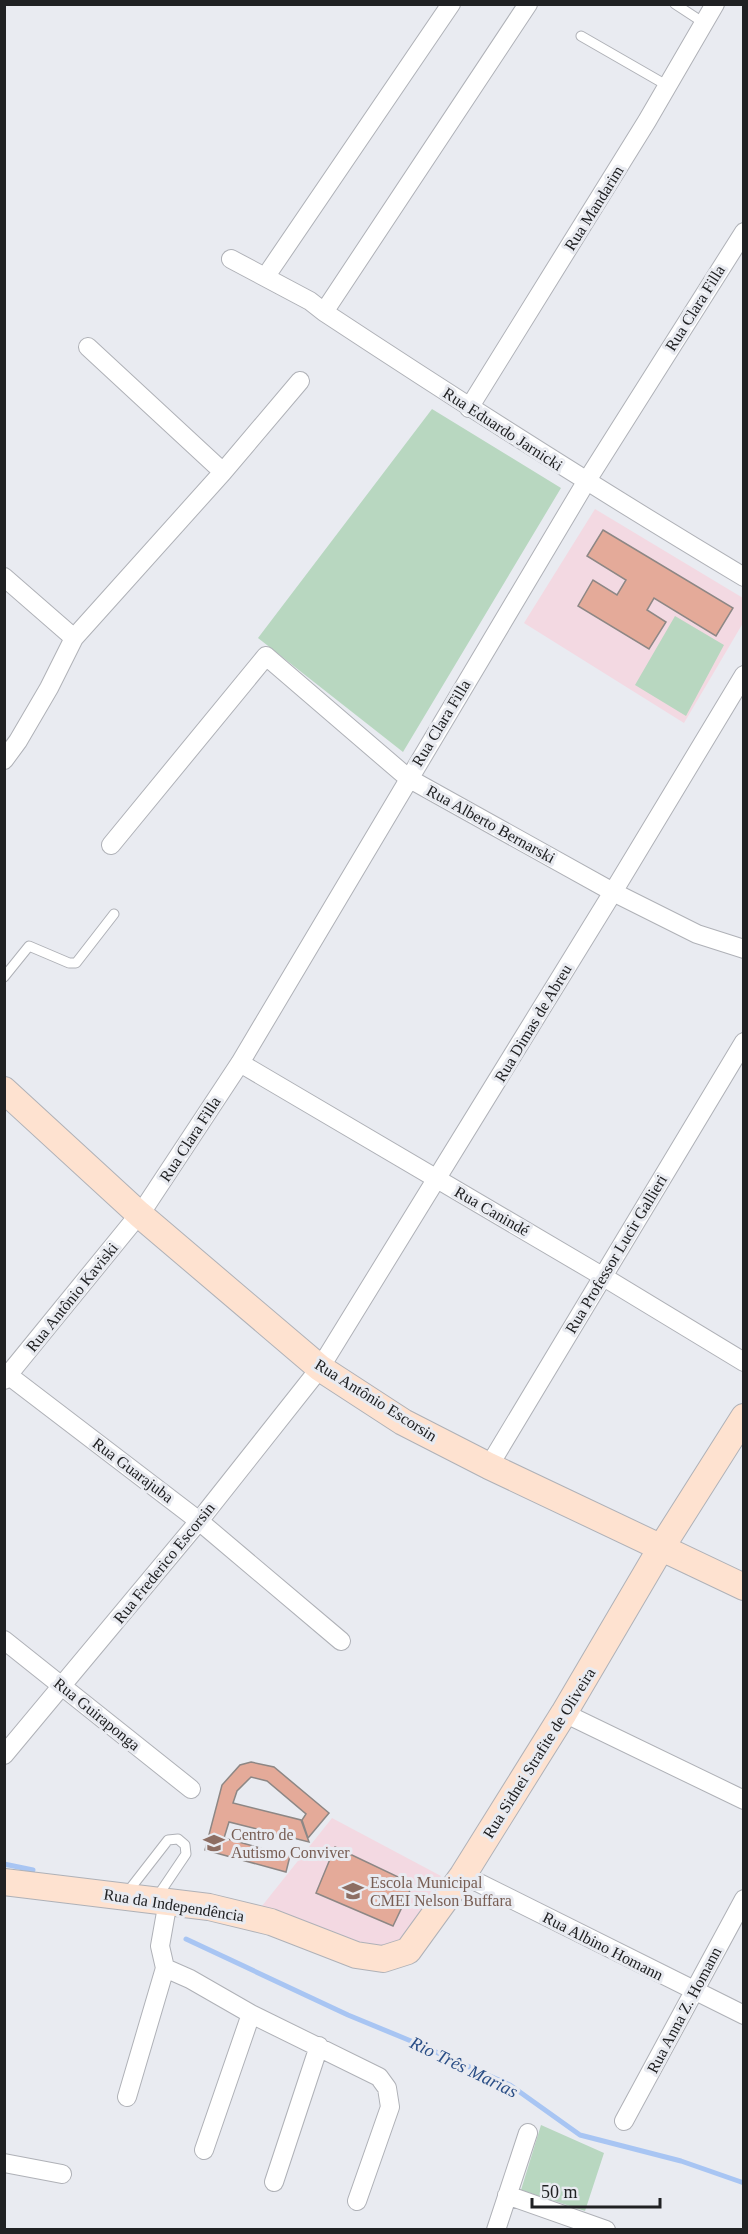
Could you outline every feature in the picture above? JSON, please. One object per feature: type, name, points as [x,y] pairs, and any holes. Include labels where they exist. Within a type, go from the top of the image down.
[{"type":"street","points":[[266,276],[451,4]]},
{"type":"street","points":[[324,312],[528,4]]},
{"type":"street","name":"Rua Mandarim","points":[[469,408],[668,86],[715,4]]},
{"type":"street","name":"Rua Clara Filla","points":[[139,1214],[240,1062],[585,482],[744,232]]},
{"type":"street","name":"Rua Eduardo Jarnicki","points":[[231,259],[310,301],[469,408],[585,482],[744,577]]},
{"type":"street","points":[[88,347],[223,472]]},
{"type":"street","points":[[4,760],[50,688],[75,638],[223,472],[300,381]]},
{"type":"street","points":[[4,577],[75,638]]},
{"type":"street","name":"Rua Alberto Bernarski","points":[[111,845],[266,656],[408,778],[613,892],[698,934],[744,949]]},
{"type":"street","name":"Rua Dimas de Abreu","points":[[320,1368],[438,1179],[744,675]]},
{"type":"street","name":"Rua Professor Lucir Gallieri","points":[[489,1466],[744,1042]]},
{"type":"street","name":"Rua Canindé","points":[[240,1062],[744,1362]]},
{"type":"street","name":"Rua Antônio Escorsin","points":[[4,1090],[139,1214],[320,1368],[403,1422],[489,1466],[744,1587]]},
{"type":"street","name":"Rua Antônio Kaviski","points":[[6,1376],[139,1214]]},
{"type":"street","name":"Rua Frederico Escorsin","points":[[4,1755],[199,1521],[320,1368]]},
{"type":"street","name":"Rua Guarajuba","points":[[6,1376],[199,1521],[341,1641]]},
{"type":"street","name":"Rua Sidnei Strafite de Oliveira","points":[[408,1952],[463,1875],[564,1713],[661,1548],[744,1417]]},
{"type":"street","name":"Rua Guiraponga","points":[[4,1640],[191,1789]]},
{"type":"street","points":[[564,1713],[744,1800]]},
{"type":"street","name":"Rua Albino Homann","points":[[463,1875],[744,2015]]},
{"type":"street","name":"Rua da Independência","points":[[4,1882],[208,1907],[271,1922],[356,1955],[383,1959],[408,1952]]},
{"type":"street","name":"Rua Anna Z. Homann","points":[[624,2121],[744,1899]]},
{"type":"street","points":[[127,2097],[165,1968],[160,1946],[162,1900]]},
{"type":"street","points":[[165,1968],[190,1979],[251,2014],[379,2077],[387,2088],[390,2107],[357,2201]]},
{"type":"street","points":[[204,2150],[251,2014]]},
{"type":"street","points":[[274,2182],[319,2046]]},
{"type":"street","points":[[496,2229],[528,2133]]},
{"type":"street","points":[[4,2163],[62,2174]]},
{"type":"street","points":[[507,2195],[606,2229]]},
{"type":"lane","points":[[675,4],[704,23]]},
{"type":"lane","points":[[581,36],[668,86]]},
{"type":"lane","points":[[4,976],[29,946],[69,963],[76,963],[114,914]]},
{"type":"lane","points":[[125,1896],[168,1840],[178,1839],[185,1845],[186,1854],[162,1900]]},
{"type":"shaded area","points":[[595,509],[743,598],[743,623],[684,723],[524,623]]},
{"type":"shaded area","name":"Escola Municipal CMEI Nelson Buffara","points":[[332,1818],[441,1876],[399,1946],[380,1952],[262,1906]]},
{"type":"green space","points":[[432,409],[561,488],[403,752],[258,638]]},
{"type":"green space","points":[[675,616],[724,645],[686,716],[635,685]]},
{"type":"green space","points":[[541,2125],[604,2153],[585,2211],[521,2190]]},
{"type":"building","points":[[603,530],[733,608],[716,636],[654,598],[647,610],[666,622],[649,649],[578,606],[593,580],[617,595],[626,580],[587,556]]},
{"type":"building","points":[[251,1762],[274,1767],[329,1813],[308,1838],[302,1820],[306,1814],[267,1781],[251,1777],[237,1791],[233,1803],[301,1820],[309,1842],[229,1822],[224,1838],[290,1856],[286,1872],[205,1850],[222,1785],[240,1765]]},
{"type":"building","points":[[335,1847],[413,1884],[393,1926],[316,1893]]},
{"type":"waterway","name":"Rio Três Marias","points":[[4,1864],[33,1870]]},
{"type":"waterway","name":"Rio Três Marias","points":[[186,1939],[348,2015],[510,2085],[580,2135],[681,2161],[744,2183]]},
{"type":"place","name":"Centro de Autismo Conviver","points":[[214,1843]]},
{"type":"place","name":"Escola Municipal CMEI Nelson Buffara","points":[[353,1891]]}]
